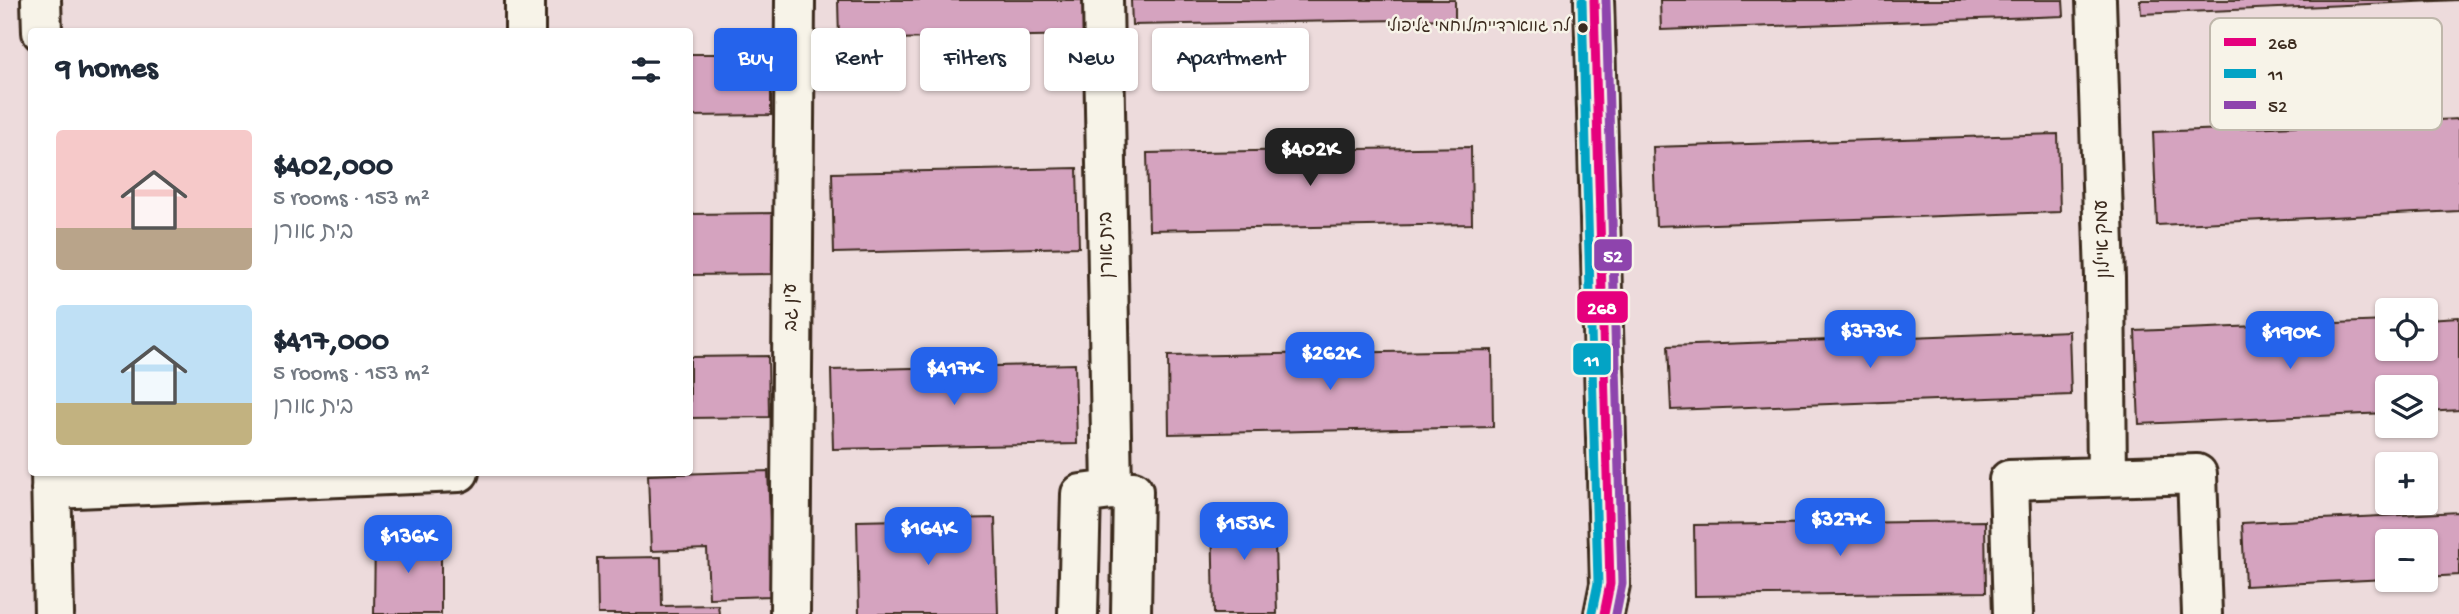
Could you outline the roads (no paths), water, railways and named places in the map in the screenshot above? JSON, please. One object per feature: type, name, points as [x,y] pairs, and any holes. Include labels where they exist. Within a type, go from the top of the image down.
[{"type":"street","points":[[41,0],[41,28]]},
{"type":"street","points":[[525,0],[525,28]]},
{"type":"street","name":"עין גב","points":[[790,614],[795,0]]},
{"type":"street","name":"בית אורן","points":[[1103,0],[1112,490]]},
{"type":"street","points":[[1594,0],[1613,604]]},
{"type":"street","name":"עמק איילון","points":[[2096,0],[2105,278],[2107,477]]},
{"type":"street","points":[[2013,614],[2009,481],[2197,474],[2202,614]]},
{"type":"street","points":[[54,614],[51,481],[278,476]]},
{"type":"street","points":[[1078,614],[1082,494],[1112,490],[1133,491],[1132,614]]},
{"type":"place","name":"לה גווארדייה/לוחמי גליפולי","points":[[1583,28]]}]
